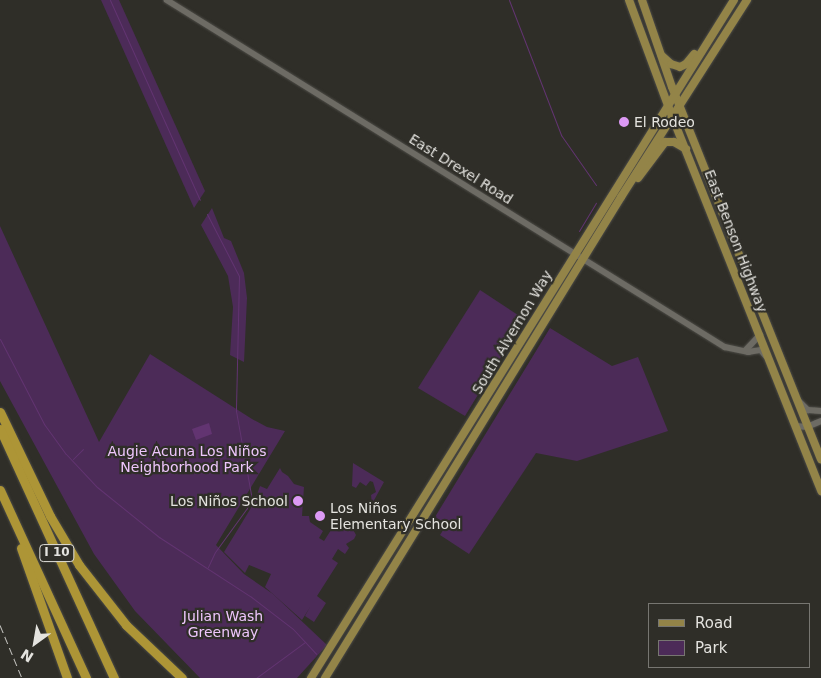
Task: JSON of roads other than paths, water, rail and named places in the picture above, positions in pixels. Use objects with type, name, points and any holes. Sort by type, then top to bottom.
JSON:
[{"type":"highway","points":[[0,412],[61,536],[86,575],[126,625],[182,678]]},
{"type":"highway","name":"I 10","points":[[0,429],[114,678]]},
{"type":"highway","points":[[0,491],[67,678]]},
{"type":"highway","name":"I 10","points":[[0,491],[86,678]]},
{"type":"main road","name":"East Benson Highway","points":[[629,0],[672,116],[821,491]]},
{"type":"main road","name":"East Benson Highway","points":[[642,0],[675,94],[821,459]]},
{"type":"main road","name":"South Alvernon Way","points":[[311,678],[446,465],[574,254],[734,0]]},
{"type":"main road","name":"South Alvernon Way","points":[[325,678],[672,116],[746,0]]},
{"type":"main road","points":[[661,54],[671,64],[680,66],[686,64],[712,26],[727,11]]},
{"type":"main road","points":[[612,214],[663,144],[674,142],[687,150]]},
{"type":"main road","points":[[722,240],[723,233],[728,233],[734,241]]},
{"type":"street","name":"East Drexel Road","points":[[168,0],[725,347],[745,351],[761,350],[769,359]]},
{"type":"street","points":[[745,351],[760,335]]},
{"type":"street","points":[[796,398],[808,410],[821,411]]},
{"type":"street","points":[[796,426],[807,427],[821,421]]},
{"type":"waterway","points":[[110,0],[200,200]]},
{"type":"waterway","points":[[509,0],[561,135],[596,185]]},
{"type":"waterway","points":[[579,231],[596,203]]},
{"type":"waterway","points":[[207,214],[239,276],[236,411],[251,494],[247,508],[215,552],[208,567]]},
{"type":"waterway","points":[[0,339],[44,424],[66,454],[97,487],[159,537],[250,596],[293,629],[316,654]]},
{"type":"waterway","points":[[73,459],[83,449]]},
{"type":"waterway","points":[[256,678],[305,642]]},
{"type":"railway","points":[[0,625],[22,678]]},
{"type":"place","name":"El Rodeo","points":[[624,122]]},
{"type":"place","name":"Los Niños School","points":[[298,501]]},
{"type":"place","name":"Los Niños Elementary School","points":[[320,516]]},
{"type":"park label","name":"Augie Acuna Los Niños Neighborhood Park","points":[[187,460]]},
{"type":"park label","name":"Julian Wash Greenway","points":[[223,624]]}]
